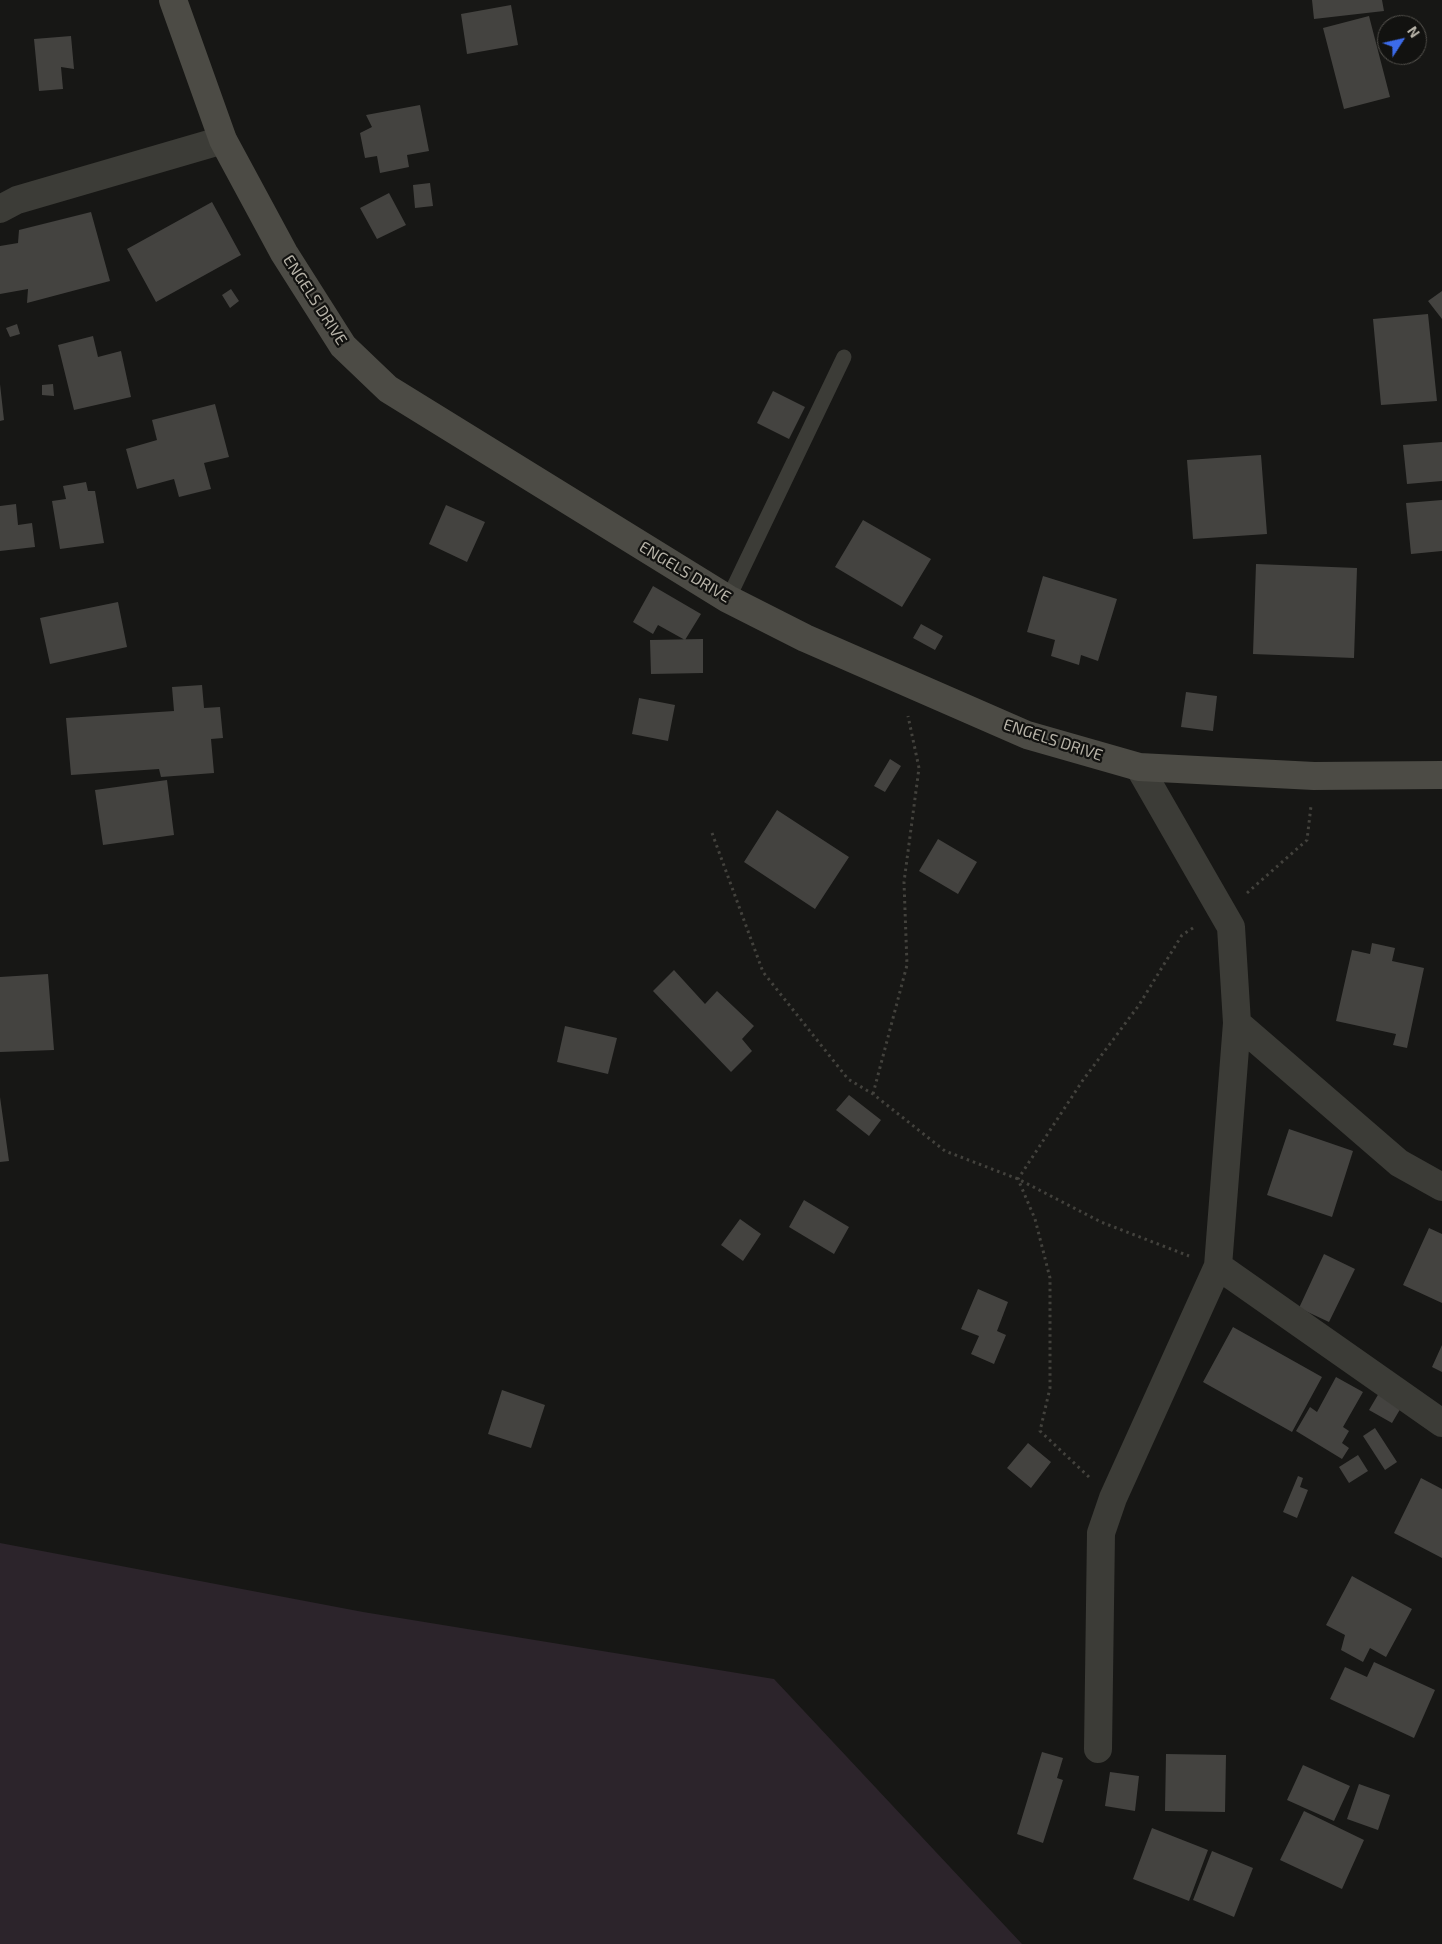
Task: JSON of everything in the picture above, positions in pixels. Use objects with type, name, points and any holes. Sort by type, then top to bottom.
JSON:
[{"type":"street","name":"ENGELS DRIVE","points":[[173,0],[223,140],[284,253],[343,346],[388,389],[728,599],[805,638],[1027,735],[1139,767],[1314,776],[1442,775]]},
{"type":"street","points":[[0,209],[17,200],[223,140]]},
{"type":"street","points":[[1098,1749],[1101,1533],[1113,1498],[1218,1266],[1238,1023],[1231,927],[1139,767]]},
{"type":"street","points":[[1238,1023],[1399,1163],[1442,1187]]},
{"type":"street","points":[[1218,1266],[1442,1422]]},
{"type":"lane","points":[[728,599],[844,357]]},
{"type":"path","points":[[873,1094],[907,965],[904,882],[919,768],[900,679]]},
{"type":"path","points":[[1018,1179],[1083,1080],[1139,1005],[1182,935],[1247,894],[1307,840],[1314,776]]},
{"type":"path","points":[[712,833],[763,972],[848,1079],[873,1094],[945,1151],[1018,1179],[1101,1222],[1218,1266]]},
{"type":"path","points":[[1018,1179],[1035,1219],[1050,1278],[1050,1388],[1040,1431],[1113,1498]]},
{"type":"shaded area","points":[[0,1543],[363,1612],[774,1679],[1022,1944],[0,1944]]},
{"type":"building","points":[[1312,0],[1382,0],[1384,11],[1314,19]]},
{"type":"building","points":[[511,5],[518,45],[467,54],[461,14]]},
{"type":"building","points":[[1369,16],[1377,47],[1377,65],[1382,65],[1390,97],[1344,109],[1323,28]]},
{"type":"building","points":[[71,36],[74,69],[61,67],[63,89],[39,91],[34,39]]},
{"type":"building","points":[[420,105],[429,151],[407,155],[409,167],[380,173],[377,156],[365,158],[360,133],[372,127],[366,115]]},
{"type":"building","points":[[430,183],[433,206],[415,208],[413,185]]},
{"type":"building","points":[[389,193],[406,225],[377,239],[360,208]]},
{"type":"building","points":[[212,202],[241,255],[156,302],[127,249]]},
{"type":"building","points":[[91,212],[110,281],[27,303],[28,289],[0,294],[0,246],[18,243],[19,230]]},
{"type":"building","points":[[231,289],[239,301],[230,308],[222,295]]},
{"type":"building","points":[[1442,291],[1442,319],[1428,301]]},
{"type":"building","points":[[1428,314],[1437,401],[1381,405],[1373,319]]},
{"type":"building","points":[[17,324],[20,334],[10,337],[6,328]]},
{"type":"building","points":[[93,336],[98,357],[121,351],[131,397],[74,410],[58,345]]},
{"type":"building","points":[[0,384],[4,420],[0,421]]},
{"type":"building","points":[[53,384],[54,396],[42,395],[42,385]]},
{"type":"building","points":[[773,391],[805,407],[789,439],[757,423]]},
{"type":"building","points":[[215,404],[229,457],[204,463],[211,489],[179,497],[174,479],[137,489],[126,449],[157,440],[152,420]]},
{"type":"building","points":[[1442,442],[1442,481],[1407,484],[1403,445]]},
{"type":"building","points":[[1261,455],[1267,534],[1193,539],[1187,460]]},
{"type":"building","points":[[86,482],[88,491],[95,491],[104,543],[60,549],[52,501],[66,499],[63,486]]},
{"type":"building","points":[[1442,500],[1442,551],[1411,554],[1406,503]]},
{"type":"building","points":[[16,504],[18,525],[32,523],[35,547],[0,551],[0,506]]},
{"type":"building","points":[[446,505],[485,522],[467,562],[429,544]]},
{"type":"building","points":[[863,520],[931,559],[902,607],[835,567]]},
{"type":"building","points":[[1256,564],[1357,568],[1354,658],[1253,654]]},
{"type":"building","points":[[1043,576],[1117,599],[1098,661],[1081,655],[1079,665],[1051,656],[1055,640],[1027,632]]},
{"type":"building","points":[[653,586],[701,614],[685,640],[658,625],[653,634],[633,622]]},
{"type":"building","points":[[118,602],[127,647],[50,664],[40,618]]},
{"type":"building","points":[[921,624],[943,636],[935,650],[913,638]]},
{"type":"building","points":[[703,639],[703,673],[651,674],[650,640]]},
{"type":"building","points":[[202,685],[204,708],[220,707],[223,738],[211,739],[214,773],[161,777],[159,769],[71,775],[66,718],[174,711],[172,687]]},
{"type":"building","points":[[1186,692],[1217,696],[1213,731],[1181,727]]},
{"type":"building","points":[[639,698],[675,705],[668,741],[632,734]]},
{"type":"building","points":[[890,759],[901,766],[885,792],[874,786]]},
{"type":"building","points":[[167,780],[174,835],[103,845],[95,790]]},
{"type":"building","points":[[777,810],[849,857],[815,909],[744,862]]},
{"type":"building","points":[[938,839],[977,862],[958,894],[919,871]]},
{"type":"building","points":[[1372,943],[1395,948],[1392,961],[1424,968],[1407,1048],[1393,1045],[1396,1034],[1336,1021],[1352,950],[1370,954]]},
{"type":"building","points":[[674,970],[705,1004],[717,991],[754,1026],[742,1039],[752,1051],[731,1072],[653,991]]},
{"type":"building","points":[[48,974],[54,1050],[0,1052],[0,977]]},
{"type":"building","points":[[565,1026],[617,1038],[608,1074],[557,1062]]},
{"type":"building","points":[[849,1095],[881,1120],[869,1136],[836,1110]]},
{"type":"building","points":[[0,1097],[9,1161],[0,1162]]},
{"type":"building","points":[[1289,1129],[1353,1151],[1332,1217],[1267,1195]]},
{"type":"building","points":[[804,1200],[849,1227],[834,1254],[789,1227]]},
{"type":"building","points":[[740,1219],[761,1234],[743,1261],[721,1245]]},
{"type":"building","points":[[1429,1228],[1442,1234],[1442,1303],[1403,1285]]},
{"type":"building","points":[[1324,1254],[1355,1269],[1329,1322],[1299,1308]]},
{"type":"building","points":[[978,1289],[1008,1302],[997,1331],[1006,1335],[994,1364],[971,1354],[979,1336],[961,1329]]},
{"type":"building","points":[[1233,1327],[1322,1377],[1292,1432],[1203,1382]]},
{"type":"building","points":[[1442,1345],[1442,1372],[1432,1367]]},
{"type":"building","points":[[1336,1377],[1363,1392],[1343,1427],[1349,1431],[1342,1443],[1349,1448],[1342,1459],[1296,1431],[1310,1407],[1317,1412]]},
{"type":"building","points":[[502,1390],[545,1405],[531,1448],[488,1434]]},
{"type":"building","points":[[1379,1393],[1402,1406],[1392,1423],[1369,1410]]},
{"type":"building","points":[[1375,1428],[1397,1462],[1385,1470],[1363,1436]]},
{"type":"building","points":[[1028,1443],[1051,1462],[1031,1488],[1007,1468]]},
{"type":"building","points":[[1358,1455],[1368,1471],[1349,1483],[1339,1467]]},
{"type":"building","points":[[1298,1476],[1303,1478],[1300,1487],[1308,1490],[1297,1518],[1283,1512]]},
{"type":"building","points":[[1421,1478],[1442,1489],[1442,1558],[1394,1533]]},
{"type":"building","points":[[1352,1576],[1412,1609],[1386,1657],[1370,1648],[1363,1662],[1341,1650],[1345,1635],[1326,1625]]},
{"type":"building","points":[[1374,1662],[1435,1690],[1414,1738],[1330,1699],[1345,1667],[1367,1677]]},
{"type":"building","points":[[1042,1752],[1063,1758],[1057,1778],[1063,1780],[1043,1843],[1017,1834]]},
{"type":"building","points":[[1166,1754],[1226,1755],[1225,1812],[1165,1811]]},
{"type":"building","points":[[1303,1765],[1350,1786],[1334,1821],[1287,1800]]},
{"type":"building","points":[[1110,1772],[1139,1776],[1135,1811],[1105,1806]]},
{"type":"building","points":[[1359,1784],[1390,1795],[1378,1830],[1347,1819]]},
{"type":"building","points":[[1304,1811],[1364,1840],[1342,1889],[1280,1860]]},
{"type":"building","points":[[1152,1828],[1208,1850],[1189,1901],[1133,1879]]},
{"type":"building","points":[[1212,1851],[1253,1868],[1234,1917],[1193,1900]]}]
